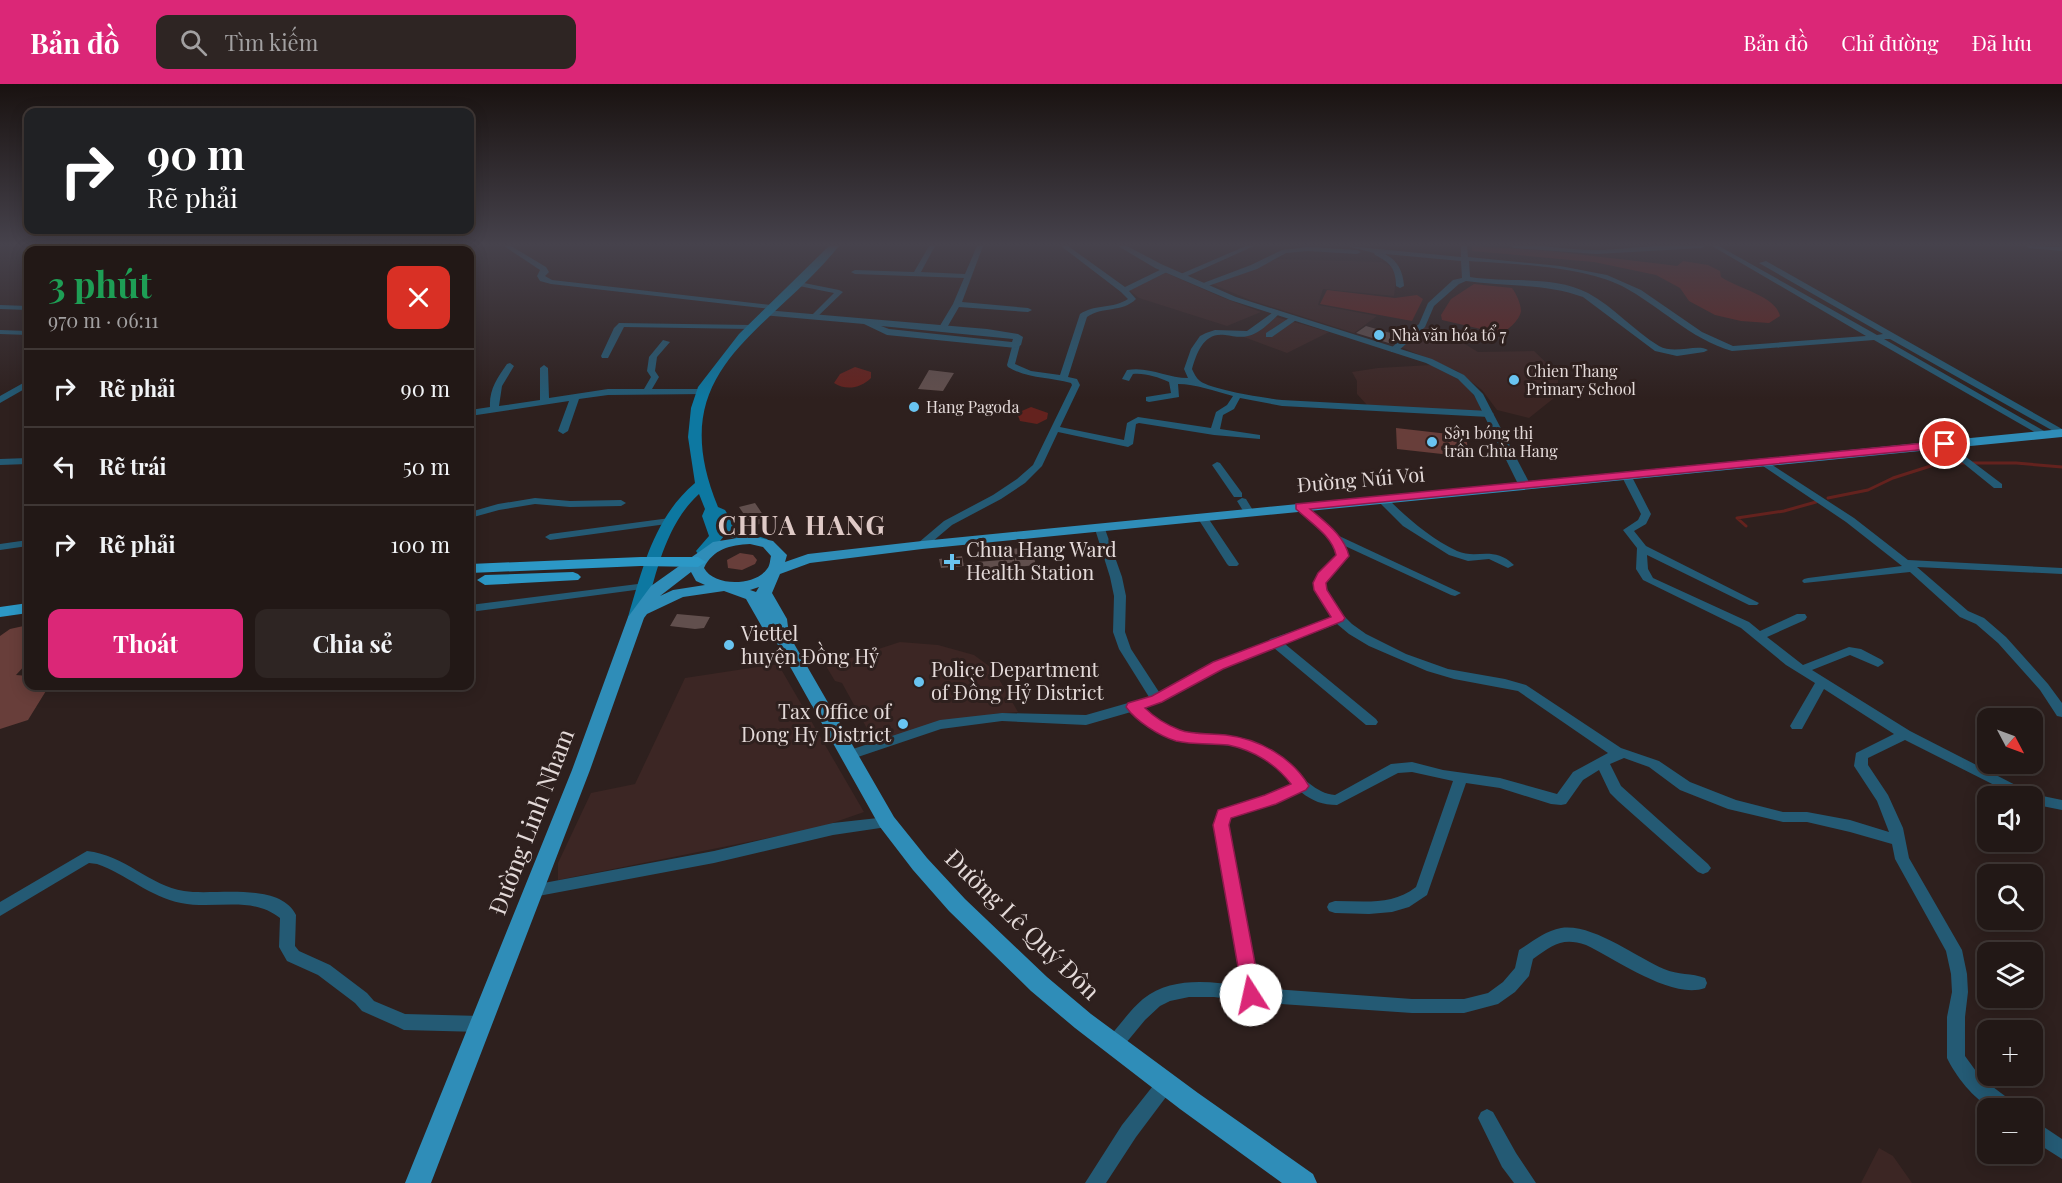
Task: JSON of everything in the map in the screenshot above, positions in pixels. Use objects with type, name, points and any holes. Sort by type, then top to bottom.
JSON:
[{"type":"highway","points":[[474,580],[521,580],[651,572],[696,563]]},
{"type":"highway","points":[[474,569],[580,566],[651,572]]},
{"type":"highway","points":[[0,603],[24,600]]},
{"type":"highway","points":[[0,612],[24,609]]},
{"type":"main road","points":[[767,545],[731,533],[720,513],[712,509],[701,485],[695,459],[694,432],[702,392],[729,353],[751,327],[782,297]]},
{"type":"main road","name":"Đường Núi Voi","points":[[636,617],[653,604],[679,592],[754,584],[774,571],[808,559],[922,545],[1202,517],[1243,503],[1301,507],[2062,433]]},
{"type":"main road","name":"Đường Linh Nham","points":[[417,1183],[533,891],[670,522],[678,508],[701,485]]},
{"type":"main road","points":[[696,563],[717,536],[709,516],[712,509]]},
{"type":"main road","name":"Đường Núi Voi","points":[[636,617],[657,589],[728,542],[743,540],[767,545],[788,555],[808,559]]},
{"type":"main road","name":"Đường Lê Quý Đôn","points":[[767,545],[780,557],[764,593],[779,619],[781,635]]},
{"type":"main road","name":"Đường Lê Quý Đôn","points":[[696,563],[704,581],[752,596],[768,623],[781,635],[887,822],[920,864],[957,905],[1039,984],[1083,1021],[1304,1183]]},
{"type":"street","points":[[669,297],[815,317],[1013,335],[1018,337],[1011,365],[1024,372],[1074,381],[1076,385],[1037,466],[1021,481],[997,497],[948,523],[922,545]]},
{"type":"street","points":[[815,317],[834,297]]},
{"type":"street","points":[[942,329],[960,297]]},
{"type":"street","points":[[1063,378],[1083,316],[1095,310],[1131,302],[1130,297]]},
{"type":"street","points":[[1236,297],[1429,361],[1461,377],[1478,393],[1525,486]]},
{"type":"street","points":[[1394,350],[1422,325],[1431,306],[1440,297]]},
{"type":"street","points":[[1588,297],[1658,349],[1677,353],[1704,350]]},
{"type":"street","points":[[1647,297],[1713,343],[1732,349],[1894,336]]},
{"type":"street","points":[[1806,297],[2046,435]]},
{"type":"street","points":[[1824,297],[2062,433]]},
{"type":"street","points":[[957,304],[1028,310]]},
{"type":"street","points":[[0,307],[24,308]]},
{"type":"street","points":[[1194,381],[1188,369],[1193,350],[1207,335],[1220,332],[1244,335],[1250,333],[1276,312]]},
{"type":"street","points":[[1269,335],[1295,318]]},
{"type":"street","points":[[867,322],[887,332],[1016,345]]},
{"type":"street","points":[[604,356],[618,327],[622,325],[751,327]]},
{"type":"street","points":[[0,332],[24,333]]},
{"type":"street","points":[[647,391],[656,377],[651,371],[653,357],[666,342]]},
{"type":"street","points":[[495,408],[496,390],[510,366]]},
{"type":"street","points":[[544,368],[545,401]]},
{"type":"street","points":[[1126,379],[1130,372],[1134,371],[1156,372],[1173,381],[1194,381],[1212,390],[1282,403],[1489,414]]},
{"type":"street","points":[[1149,399],[1176,395],[1173,381]]},
{"type":"street","points":[[0,400],[24,386]]},
{"type":"street","points":[[474,411],[575,396],[647,391],[702,392]]},
{"type":"street","points":[[563,431],[575,396]]},
{"type":"street","points":[[1214,432],[1219,414],[1231,407],[1237,396]]},
{"type":"street","points":[[1055,429],[1122,444],[1130,441],[1132,423],[1138,420],[1257,437]]},
{"type":"street","points":[[1945,444],[1998,486]]},
{"type":"street","points":[[0,462],[24,461]]},
{"type":"street","points":[[1763,462],[1842,514],[1909,565],[1964,614],[1980,621],[2002,640],[2048,692],[2062,713]]},
{"type":"street","points":[[1217,465],[1243,503]]},
{"type":"street","points":[[1626,475],[1646,514],[1642,522],[1629,530],[1641,548],[1753,603]]},
{"type":"street","points":[[1382,499],[1407,524],[1453,553],[1468,558],[1491,556],[1508,565]]},
{"type":"street","points":[[474,514],[535,501],[570,504],[621,503]]},
{"type":"street","points":[[1301,507],[1334,537],[1455,593]]},
{"type":"street","points":[[1202,517],[1233,564]]},
{"type":"street","points":[[550,537],[670,522]]},
{"type":"street","points":[[1100,529],[1120,596],[1119,632],[1125,649],[1157,699]]},
{"type":"street","points":[[1334,537],[1343,556],[1319,583],[1339,618],[1353,632],[1439,671],[1522,688],[1618,753],[1637,756],[1654,764],[1685,786],[1733,805],[1783,817],[1807,817],[1898,840]]},
{"type":"street","points":[[0,547],[24,544]]},
{"type":"street","points":[[1641,548],[1642,569],[1649,580],[1735,620],[1802,670],[1905,734],[2007,786]]},
{"type":"street","points":[[1808,581],[1909,565],[2062,571]]},
{"type":"street","points":[[474,608],[651,572]]},
{"type":"street","points":[[1758,636],[1801,617]]},
{"type":"street","points":[[849,755],[940,725],[1002,717],[1086,720],[1134,707],[1157,699],[1218,665],[1339,618]]},
{"type":"street","points":[[1274,642],[1302,661],[1341,699],[1371,722]]},
{"type":"street","points":[[1802,670],[1849,651],[1857,652],[1878,663]]},
{"type":"street","points":[[1797,726],[1822,682]]},
{"type":"street","points":[[2048,692],[2062,692]]},
{"type":"street","points":[[1134,707],[1148,719],[1178,736],[1228,740],[1248,745],[1271,756],[1288,770],[1301,786],[1327,801],[1337,800],[1396,768],[1412,767],[1461,778],[1500,783],[1551,800],[1561,800],[1578,776],[1618,753]]},
{"type":"street","points":[[1905,734],[1861,756],[1861,766],[1884,799],[1902,859],[1954,950],[1960,992],[1956,1017],[1956,1058],[1975,1084],[1994,1098]]},
{"type":"street","points":[[1602,761],[1615,789],[1704,868]]},
{"type":"street","points":[[1335,907],[1394,906],[1413,900],[1422,891],[1461,778]]},
{"type":"street","points":[[1251,995],[1221,825],[1224,814],[1270,800],[1301,786]]},
{"type":"street","points":[[2043,801],[2062,805]]},
{"type":"street","points":[[533,891],[714,857],[833,829],[887,822]]},
{"type":"street","points":[[0,910],[87,857],[95,857],[180,897],[212,900],[247,898],[281,908],[288,915],[287,947],[294,956],[324,970],[368,1006],[381,1013],[404,1022],[481,1024]]},
{"type":"street","points":[[1115,1043],[1153,1001],[1178,991],[1207,988],[1251,995],[1401,1005],[1464,1006],[1492,999],[1519,977],[1525,955],[1561,935],[1571,934],[1591,940],[1671,980],[1689,984],[1699,983]]},
{"type":"street","points":[[1095,1183],[1129,1131],[1166,1083]]},
{"type":"street","points":[[1487,1118],[1509,1160],[1526,1183]]},
{"type":"street","points":[[2043,1136],[2062,1150]]},
{"type":"shaded area","points":[[1222,297],[1261,312],[1227,326],[1139,298]]},
{"type":"shaded area","points":[[1244,297],[1320,297],[1318,305],[1377,316],[1354,333]]},
{"type":"shaded area","points":[[1323,297],[1423,299],[1412,321],[1320,304]]},
{"type":"shaded area","points":[[1517,297],[1521,311],[1512,325],[1498,333],[1442,320],[1441,315],[1451,299]]},
{"type":"shaded area","points":[[1686,297],[1763,297],[1777,309],[1780,316],[1769,323],[1741,321],[1715,315],[1689,301]]},
{"type":"shaded area","points":[[1276,317],[1329,332],[1287,353],[1244,337]]},
{"type":"shaded area","name":"Chien Thang Primary School","points":[[1417,325],[1447,333],[1478,352],[1534,351],[1558,374],[1558,387],[1554,398],[1529,418],[1497,410],[1482,390],[1457,371],[1394,344]]},
{"type":"shaded area","points":[[1431,365],[1465,383],[1482,412],[1367,405],[1357,394],[1357,381],[1352,372]]},
{"type":"shaded area","points":[[855,367],[871,372],[871,378],[853,387],[843,387],[834,383],[840,374]]},
{"type":"shaded area","points":[[1031,407],[1048,413],[1047,419],[1037,424],[1020,421],[1017,413]]},
{"type":"shaded area","name":"Sân bóng thị trấn Chùa Hang","points":[[1396,428],[1466,436],[1469,457],[1397,449]]},
{"type":"shaded area","points":[[740,553],[753,555],[757,560],[755,564],[742,570],[728,568],[727,560]]},
{"type":"shaded area","points":[[24,626],[24,666],[16,675],[24,676],[24,690],[47,690],[28,720],[0,729],[0,636],[10,629]]},
{"type":"shaded area","name":"Police Department of Đồng Hỷ District","points":[[900,642],[938,645],[974,655],[993,669],[1018,712],[993,714],[875,743],[842,683],[835,681],[826,666]]},
{"type":"shaded area","points":[[778,664],[864,812],[818,828],[558,880],[558,863],[591,793],[635,784],[685,678]]},
{"type":"shaded area","points":[[1879,1148],[1893,1156],[1912,1183],[1861,1183]]},
{"type":"building","name":"Nhà văn hóa tổ 7","points":[[1366,326],[1401,336],[1392,344],[1356,333]]},
{"type":"building","points":[[929,370],[954,373],[943,391],[918,389]]},
{"type":"building","points":[[755,503],[768,522],[752,526],[739,507]]},
{"type":"building","points":[[1031,547],[1036,565],[1017,567],[1012,549]]},
{"type":"building","name":"Chua Hang Ward Health Station","points":[[962,556],[964,566],[941,568],[939,559]]},
{"type":"building","points":[[1014,559],[1017,571],[967,576],[964,563]]},
{"type":"building","points":[[677,614],[710,617],[704,628],[670,626]]},
{"type":"waterway","points":[[1828,498],[1868,490],[1893,478],[1940,463],[2016,463],[2062,467]]},
{"type":"waterway","points":[[1746,526],[1737,518],[1784,511],[1816,502]]},
{"type":"place","name":"Nhà văn hóa tổ 7","points":[[1379,335]]},
{"type":"place","name":"Chien Thang Primary School","points":[[1514,380]]},
{"type":"place","name":"Hang Pagoda","points":[[914,407]]},
{"type":"place","name":"Sân bóng thị trấn Chùa Hang","points":[[1432,442]]},
{"type":"place","name":"Chua Hang Ward Health Station","points":[[952,562]]},
{"type":"place","name":"Viettel huyện Đồng Hỷ","points":[[729,645]]},
{"type":"place","name":"Police Department of Đồng Hỷ District","points":[[919,682]]},
{"type":"place","name":"Tax Office of Dong Hy District","points":[[903,724]]},
{"type":"district","name":"CHUA HANG","points":[[802,526]]},
{"type":"route","points":[[1251,995],[1221,825],[1224,814],[1259,804],[1301,786],[1288,770],[1271,756],[1248,745],[1228,740],[1178,736],[1148,719],[1134,707],[1157,699],[1218,665],[1339,618],[1319,583],[1343,556],[1341,548],[1334,537],[1301,507],[1945,444]]}]
